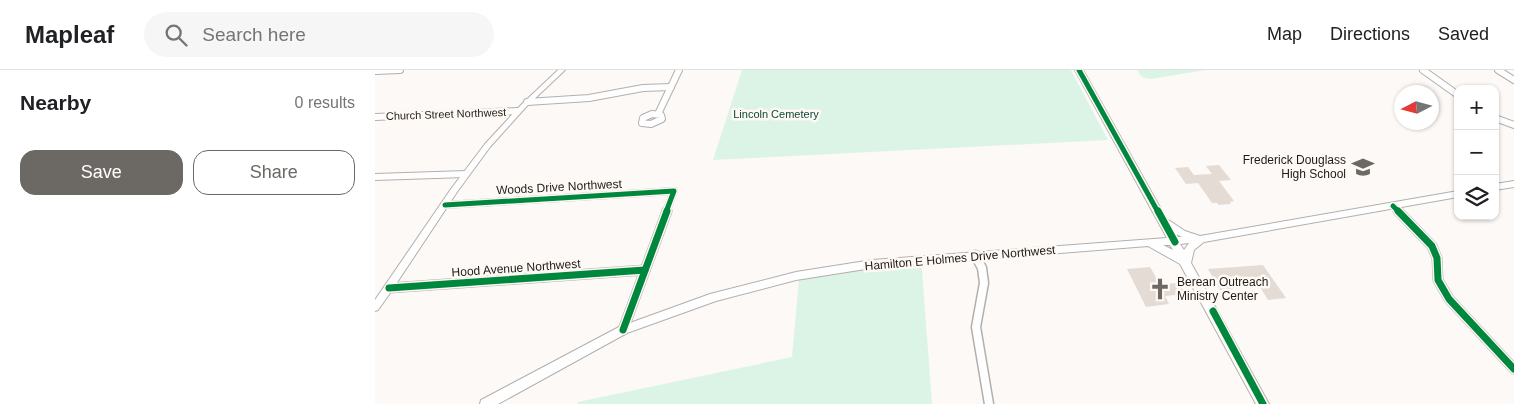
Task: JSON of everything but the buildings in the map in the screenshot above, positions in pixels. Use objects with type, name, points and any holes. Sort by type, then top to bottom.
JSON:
[{"type":"main road","points":[[1079,70],[1263,404]]},
{"type":"main road","points":[[1499,187],[1514,184]]},
{"type":"main road","name":"Hamilton E Holmes Drive Northwest","points":[[487,404],[623,330],[714,297],[796,276],[872,264],[1201,239],[1454,195]]},
{"type":"main road","points":[[1162,220],[1181,233],[1201,239]]},
{"type":"main road","points":[[1146,244],[1159,235],[1162,230],[1162,220]]},
{"type":"main road","points":[[1186,263],[1189,249],[1201,239]]},
{"type":"main road","points":[[1146,244],[1165,250],[1186,263]]},
{"type":"street","points":[[375,71],[400,70]]},
{"type":"street","points":[[375,307],[466,174],[517,111],[562,70]]},
{"type":"street","points":[[658,114],[679,70]]},
{"type":"street","points":[[1423,70],[1454,92]]},
{"type":"street","points":[[1498,70],[1514,80]]},
{"type":"street","points":[[527,102],[589,98],[643,88],[671,88]]},
{"type":"street","name":"Church Street Northwest","points":[[375,117],[517,111]]},
{"type":"street","points":[[1499,119],[1514,125]]},
{"type":"street","points":[[375,178],[466,174]]},
{"type":"street","name":"Woods Drive Northwest","points":[[445,205],[674,191],[645,270]]},
{"type":"street","points":[[1393,206],[1432,246],[1437,258],[1438,280],[1449,299],[1514,369]]},
{"type":"street","points":[[975,255],[982,268],[984,283],[976,327],[989,404]]},
{"type":"street","points":[[623,330],[645,270]]},
{"type":"street","name":"Hood Avenue Northwest","points":[[389,288],[645,270]]},
{"type":"green space","name":"Lincoln Cemetery","points":[[742,70],[1071,70],[1108,140],[713,160]]},
{"type":"green space","points":[[1137,70],[1205,70],[1151,79],[1142,77]]},
{"type":"green space","points":[[921,257],[932,404],[577,404],[578,402],[792,357],[799,279]]},
{"type":"cycle path","points":[[1079,70],[1175,242]]},
{"type":"cycle path","points":[[445,205],[674,191],[623,330]]},
{"type":"cycle path","points":[[1393,206],[1432,246],[1437,258],[1438,280],[1449,299],[1514,369]]},
{"type":"cycle path","points":[[389,288],[645,270]]},
{"type":"cycle path","points":[[1213,311],[1263,404]]},
{"type":"place","name":"Frederick Douglass High School","points":[[1363,167]]},
{"type":"place","name":"Berean Outreach Ministry Center","points":[[1160,289]]}]
